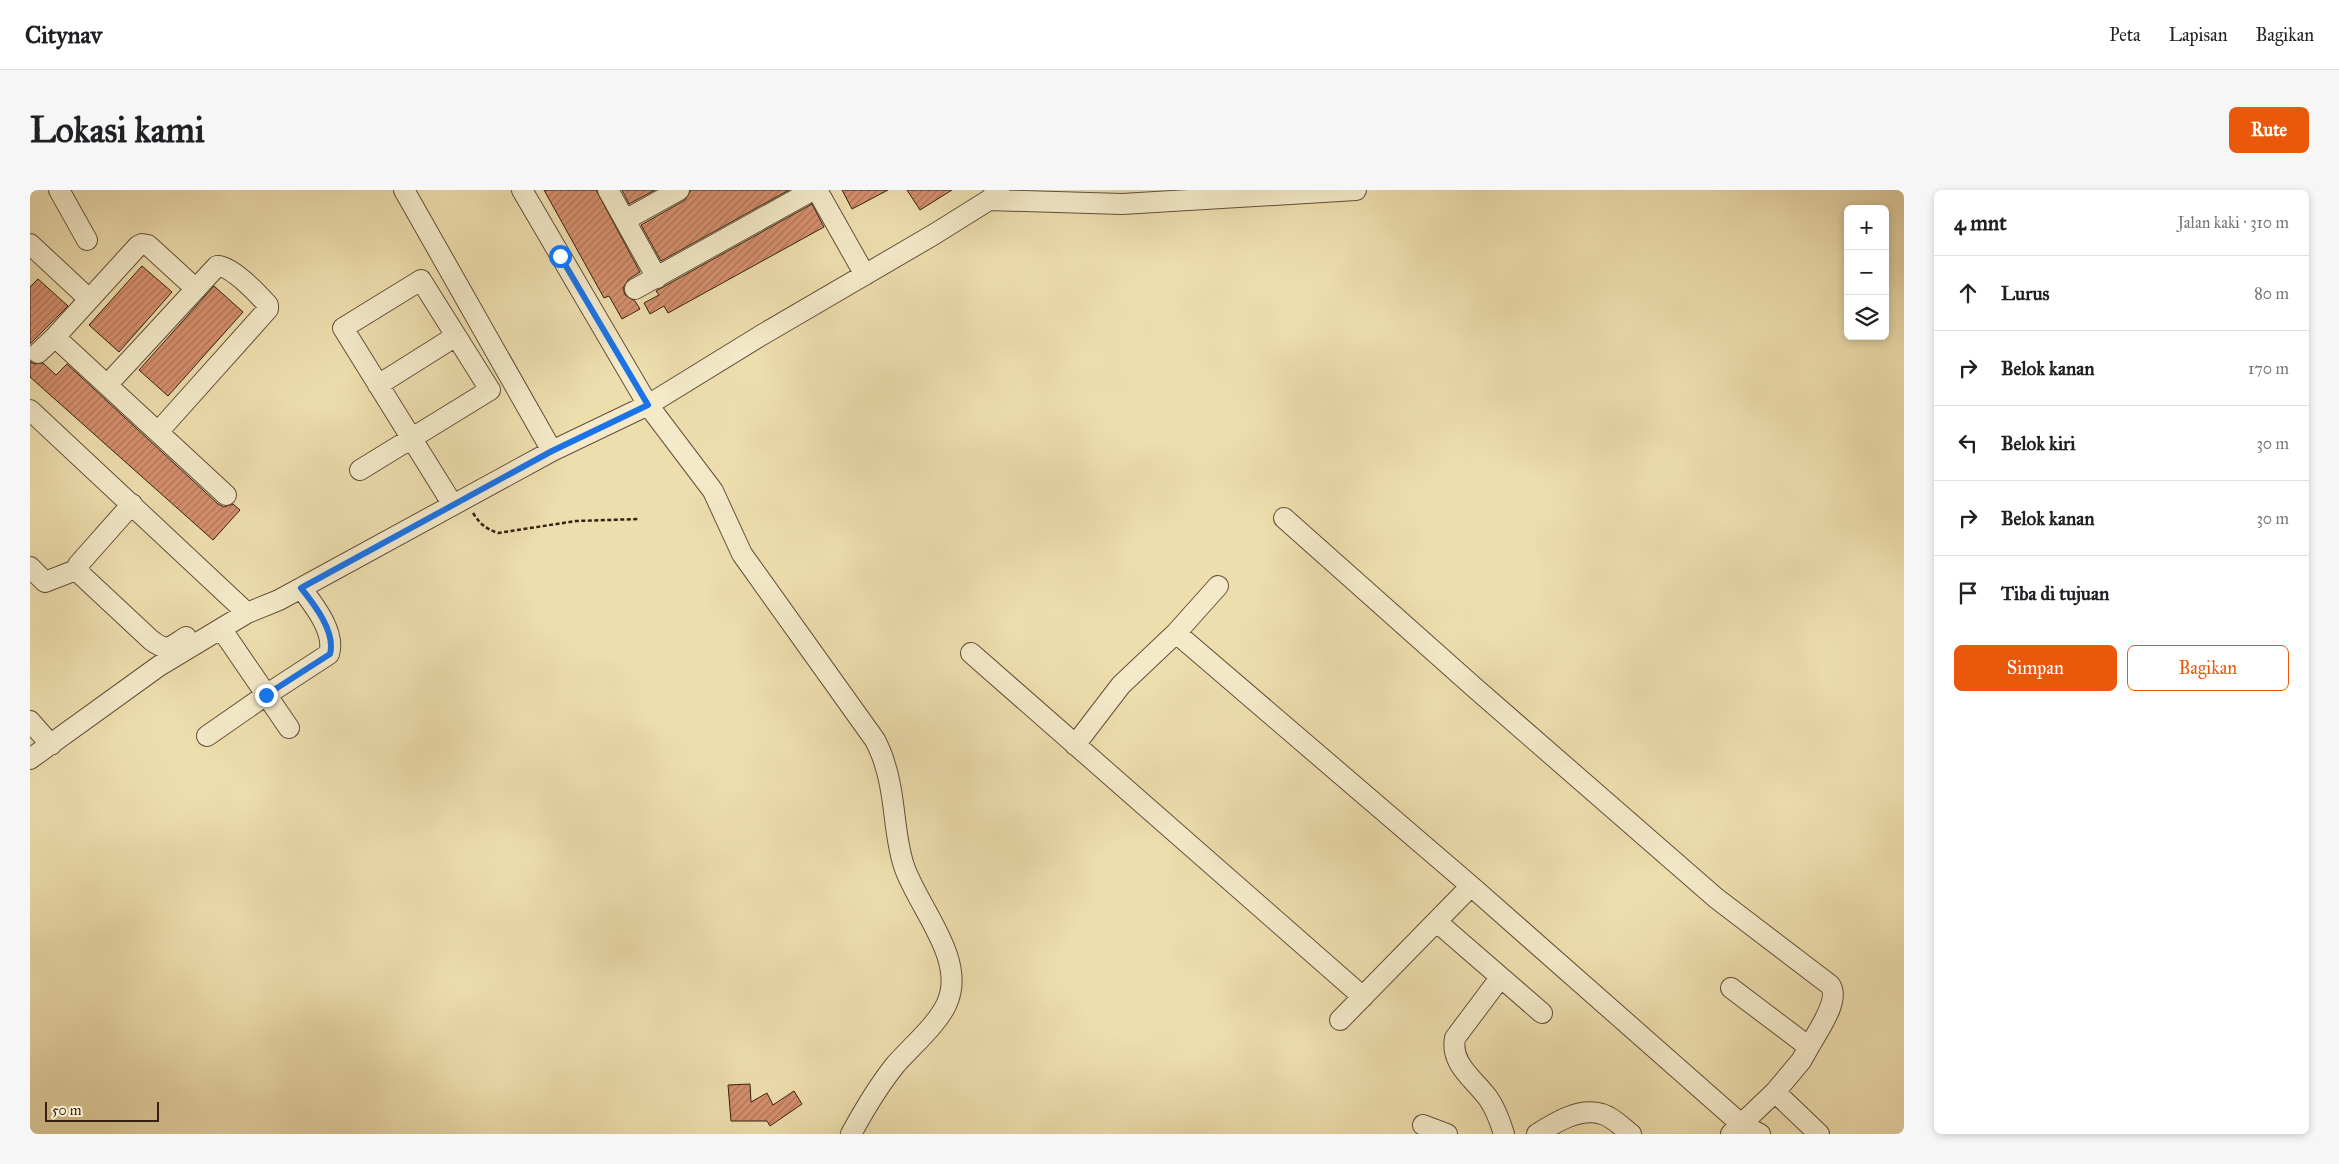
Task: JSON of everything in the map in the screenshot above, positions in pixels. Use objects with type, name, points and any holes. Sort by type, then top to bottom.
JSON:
[{"type":"street","points":[[59,190],[88,240]]},
{"type":"street","points":[[404,190],[552,451]]},
{"type":"street","points":[[522,190],[648,405],[713,491],[742,554],[875,740],[886,765],[903,864],[914,893],[936,928],[946,954],[951,981],[948,1002],[942,1012],[896,1065],[851,1134]]},
{"type":"street","points":[[608,190],[657,278]]},
{"type":"street","points":[[625,220],[680,190]]},
{"type":"street","points":[[635,289],[813,190]]},
{"type":"street","points":[[817,190],[865,275]]},
{"type":"street","points":[[76,570],[151,640],[164,648],[243,609],[301,588],[552,451],[648,405],[994,195],[1118,197],[1356,190]]},
{"type":"street","points":[[38,353],[138,246],[142,244],[148,245],[196,289]]},
{"type":"street","points":[[34,256],[89,299]]},
{"type":"street","points":[[107,385],[214,268],[222,266],[228,268],[254,290],[269,308],[158,432]]},
{"type":"street","points":[[360,470],[411,438],[490,390],[421,280],[343,328],[411,438],[458,502]]},
{"type":"street","points":[[378,385],[456,336]]},
{"type":"street","points":[[55,337],[226,495]]},
{"type":"street","points":[[30,410],[132,504],[219,589],[243,609]]},
{"type":"street","points":[[30,567],[45,582],[76,570],[78,565],[132,504]]},
{"type":"street","points":[[1284,518],[1482,695],[1709,891],[1830,985],[1834,994],[1832,1003],[1801,1061],[1775,1092],[1736,1129]]},
{"type":"street","points":[[1075,745],[1121,685],[1176,633],[1218,586]]},
{"type":"street","points":[[207,736],[330,654],[330,641],[322,616],[301,588]]},
{"type":"street","points":[[30,759],[52,745],[159,666],[222,630],[243,609]]},
{"type":"street","points":[[222,630],[289,728]]},
{"type":"street","points":[[1176,633],[1471,886],[1736,1129],[1760,1134]]},
{"type":"street","points":[[971,653],[1363,997]]},
{"type":"street","points":[[30,721],[52,745]]},
{"type":"street","points":[[1340,1020],[1471,886]]},
{"type":"street","points":[[1436,922],[1542,1013]]},
{"type":"street","points":[[1500,978],[1459,1033],[1454,1048],[1456,1058],[1496,1110],[1504,1134]]},
{"type":"street","points":[[1730,988],[1809,1047]]},
{"type":"street","points":[[1775,1092],[1820,1134]]},
{"type":"street","points":[[1538,1134],[1573,1115],[1588,1112],[1609,1117],[1631,1134]]},
{"type":"street","points":[[1422,1125],[1447,1134]]},
{"type":"path","points":[[458,502],[488,530],[498,533],[576,521],[639,519]]},
{"type":"building","points":[[544,190],[596,190],[640,272],[629,279],[623,288],[625,295],[635,301],[640,309],[622,319],[609,296],[604,298]]},
{"type":"building","points":[[622,190],[655,190],[629,204]]},
{"type":"building","points":[[691,190],[789,190],[661,261],[641,225],[685,200]]},
{"type":"building","points":[[842,190],[888,190],[852,209]]},
{"type":"building","points":[[907,190],[952,190],[920,210]]},
{"type":"building","points":[[812,204],[824,227],[668,313],[664,306],[650,314],[644,303],[659,295],[656,291]]},
{"type":"building","points":[[142,266],[172,292],[119,352],[89,325]]},
{"type":"building","points":[[38,279],[68,306],[30,344],[30,287]]},
{"type":"building","points":[[214,286],[243,312],[168,396],[139,370]]},
{"type":"building","points":[[30,362],[35,364],[43,363],[56,375],[67,364],[218,504],[224,507],[233,504],[240,510],[213,540],[30,377]]},
{"type":"building","points":[[750,1084],[751,1102],[767,1093],[773,1105],[794,1091],[802,1104],[770,1126],[767,1121],[731,1121],[728,1085]]},
{"type":"route","points":[[266,695],[330,654],[330,641],[322,616],[301,588],[552,451],[648,405],[560,256]]}]
